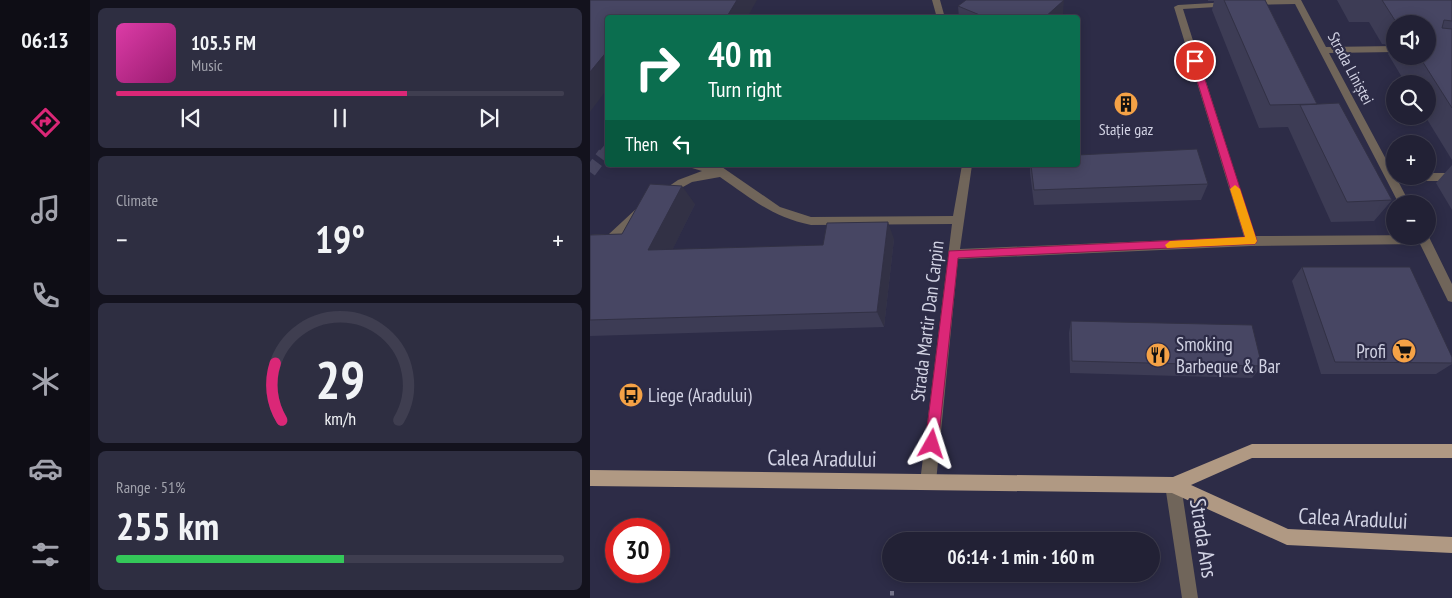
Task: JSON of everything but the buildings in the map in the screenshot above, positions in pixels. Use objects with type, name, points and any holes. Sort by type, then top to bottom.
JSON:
[{"type":"main road","name":"Calea Aradului","points":[[1173,485],[1252,451],[1452,451]]},
{"type":"main road","name":"Calea Aradului","points":[[590,478],[1173,485],[1287,537],[1452,545]]},
{"type":"street","points":[[936,0],[940,15]]},
{"type":"street","points":[[1251,241],[1178,7],[1297,0]]},
{"type":"street","name":"Strada Liniștei","points":[[1297,0],[1386,167]]},
{"type":"street","points":[[1323,50],[1386,49]]},
{"type":"street","points":[[702,167],[720,173]]},
{"type":"street","points":[[713,167],[776,210],[811,221],[958,220]]},
{"type":"street","name":"Strada Martir Dan Carpin","points":[[928,482],[953,254],[967,167]]},
{"type":"street","points":[[590,240],[612,238],[650,203],[684,180],[706,173],[720,173]]},
{"type":"street","points":[[1436,177],[1452,177]]},
{"type":"street","points":[[953,254],[1251,241],[1386,239]]},
{"type":"street","points":[[1426,245],[1452,297]]},
{"type":"street","name":"Strada Ans","points":[[1173,485],[1190,598]]},
{"type":"path","points":[[892,591],[892,598]]},
{"type":"tunnel","points":[[590,172],[604,153]]},
{"type":"slow traffic","points":[[1170,245],[1251,241],[1235,189]]},
{"type":"place","name":"Stație gaz","points":[[1126,104]]},
{"type":"place","name":"Profi","points":[[1404,351]]},
{"type":"place","name":"Smoking Barbeque & Bar","points":[[1158,355]]},
{"type":"place","name":"Liege (Aradului)","points":[[631,395]]},
{"type":"route","points":[[932,444],[953,254],[1251,241],[1195,61]]}]
